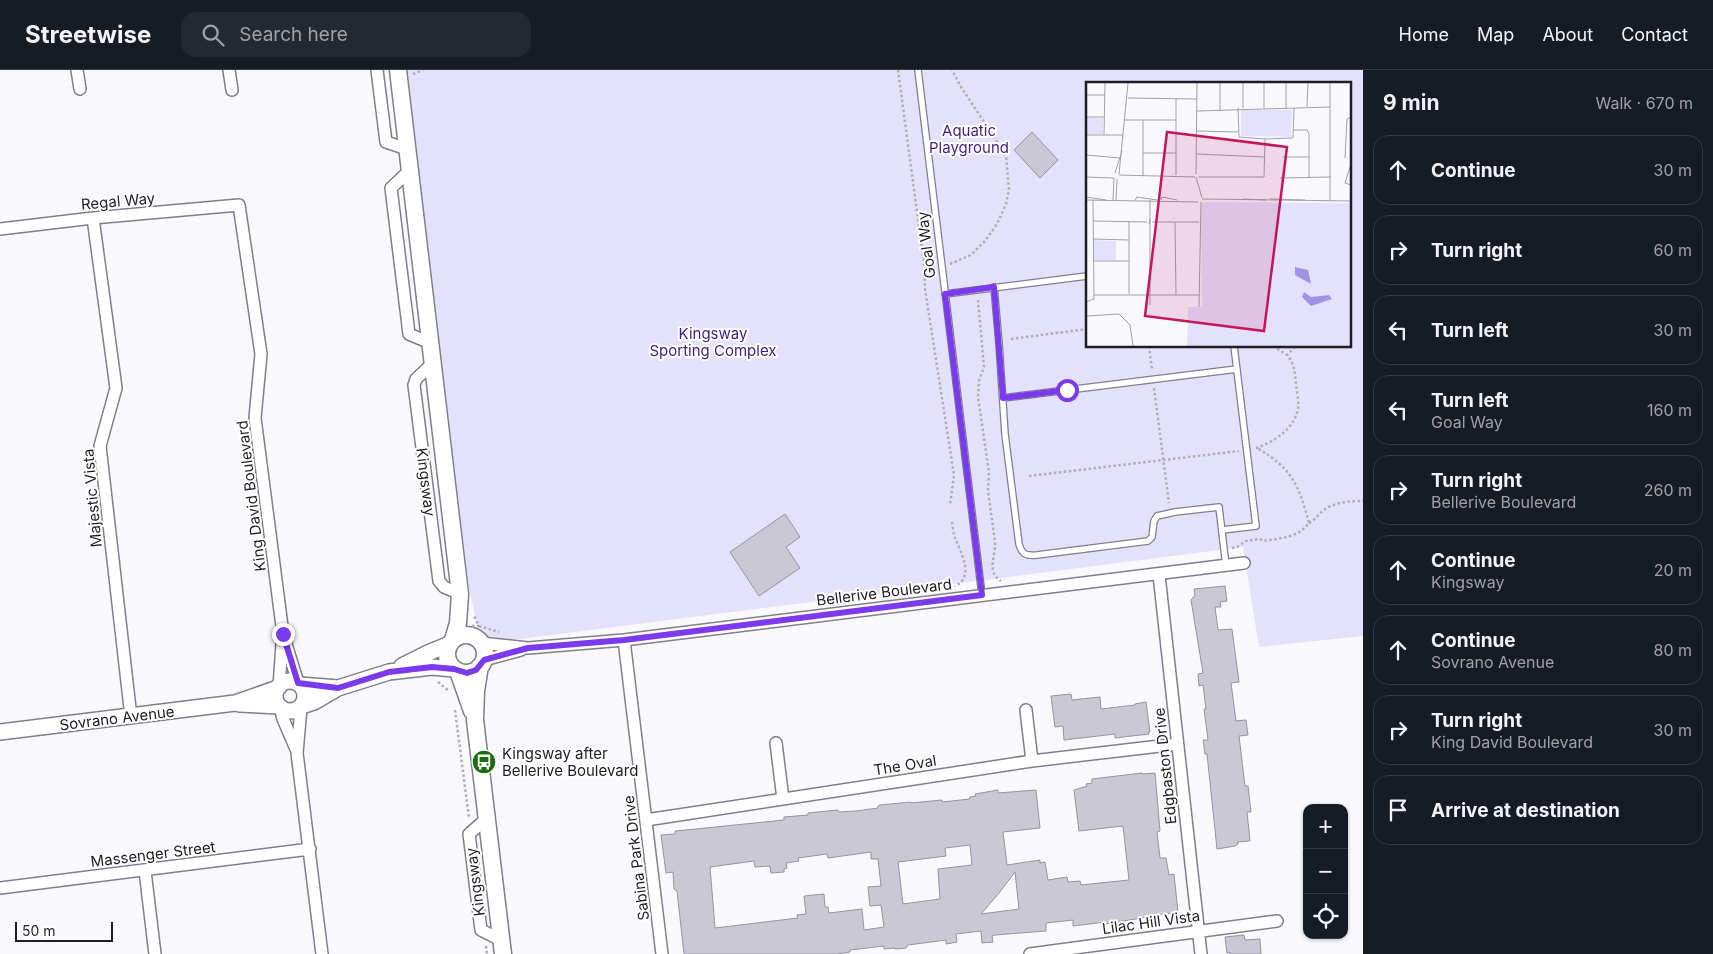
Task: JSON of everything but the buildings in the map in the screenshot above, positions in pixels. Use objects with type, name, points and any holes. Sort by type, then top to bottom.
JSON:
[{"type":"main road","name":"Kingsway","points":[[398,70],[460,597],[458,623],[447,655],[451,665],[456,670],[475,720]]},
{"type":"main road","name":"Kingsway","points":[[460,597],[485,651],[476,691],[475,720],[502,947]]},
{"type":"main road","points":[[451,642],[466,635],[479,636]]},
{"type":"main road","points":[[456,670],[467,673],[472,672],[482,663]]},
{"type":"street","points":[[78,70],[80,89]]},
{"type":"street","points":[[228,70],[232,90]]},
{"type":"street","points":[[377,70],[386,142],[407,149]]},
{"type":"street","name":"Regal Way","points":[[0,229],[93,218],[240,205]]},
{"type":"street","name":"King David Boulevard","points":[[240,205],[261,354],[255,418],[283,634],[299,684]]},
{"type":"street","name":"Majestic Vista","points":[[93,218],[116,388],[100,446],[130,717]]},
{"type":"street","name":"Bellerive Boulevard","points":[[482,663],[528,648],[624,640],[1244,563]]},
{"type":"street","name":"Edgbaston Drive","points":[[1159,574],[1201,954]]},
{"type":"street","name":"King David Boulevard","points":[[278,687],[283,634]]},
{"type":"street","name":"Bellerive Boulevard","points":[[479,636],[528,648]]},
{"type":"street","name":"Sabina Park Drive","points":[[624,640],[662,954]]},
{"type":"street","points":[[279,707],[290,712],[314,702],[338,688],[389,672],[451,642]]},
{"type":"street","points":[[389,672],[432,667],[456,670]]},
{"type":"street","points":[[298,753],[275,696],[278,687],[288,681],[338,688]]},
{"type":"street","points":[[299,684],[306,695],[301,707],[298,753],[322,954]]},
{"type":"street","name":"Sovrano Avenue","points":[[235,703],[278,687]]},
{"type":"street","name":"Sovrano Avenue","points":[[0,732],[235,703],[279,707]]},
{"type":"street","points":[[1026,710],[1032,761]]},
{"type":"street","points":[[776,743],[783,799]]},
{"type":"street","name":"The Oval","points":[[646,820],[1032,761],[1177,744]]},
{"type":"street","name":"Massenger Street","points":[[0,888],[310,849]]},
{"type":"street","points":[[145,870],[155,954]]},
{"type":"street","name":"Lilac Hill Vista","points":[[1030,954],[1276,921]]},
{"type":"lane","name":"Goal Way","points":[[918,70],[982,595]]},
{"type":"lane","points":[[945,294],[1086,276]]},
{"type":"lane","points":[[994,287],[1005,434],[1020,550],[1029,556],[1148,541],[1152,537],[1154,521],[1157,516],[1219,507],[1226,566]]},
{"type":"lane","points":[[1222,530],[1256,526],[1234,348]]},
{"type":"lane","points":[[1003,398],[1237,369]]},
{"type":"path","points":[[898,70],[924,264],[925,289],[954,476],[950,505]]},
{"type":"path","points":[[949,264],[971,255],[985,241],[997,224],[1006,204],[1009,190],[1006,155],[965,94],[952,70]]},
{"type":"path","points":[[978,300],[984,367],[979,381],[978,398],[987,452],[988,490],[995,542],[992,567],[995,576],[1002,581]]},
{"type":"path","points":[[1012,339],[1086,329]]},
{"type":"path","points":[[1149,348],[1169,503]]},
{"type":"path","points":[[1029,476],[1247,450],[1257,448],[1277,438],[1296,415],[1298,400],[1293,363],[1287,355],[1277,348]]},
{"type":"path","points":[[1287,355],[1294,348]]},
{"type":"path","points":[[1257,448],[1286,469],[1291,476],[1299,490],[1309,523]]},
{"type":"path","points":[[1224,549],[1237,547],[1246,541],[1260,539],[1263,541],[1297,534],[1315,520],[1325,508],[1333,505],[1363,501]]},
{"type":"path","points":[[952,522],[955,537],[962,551],[965,564],[963,579],[952,588]]},
{"type":"path","points":[[479,636],[504,634]]},
{"type":"green space","name":"Kingsway Sporting Complex","points":[[407,70],[1363,70],[1363,636],[1259,647],[1243,547],[489,643],[476,621],[469,587]]},
{"type":"place","name":"Kingsway after Bellerive Boulevard","points":[[484,762]]},
{"type":"route","points":[[283,634],[298,683],[338,688],[389,672],[417,668],[432,667],[454,669],[467,673],[472,672],[484,660],[528,648],[624,640],[982,595],[945,294],[994,287],[1003,398],[1067,390]]},
{"type":"park label","name":"Aquatic Playground","points":[[969,138]]}]
